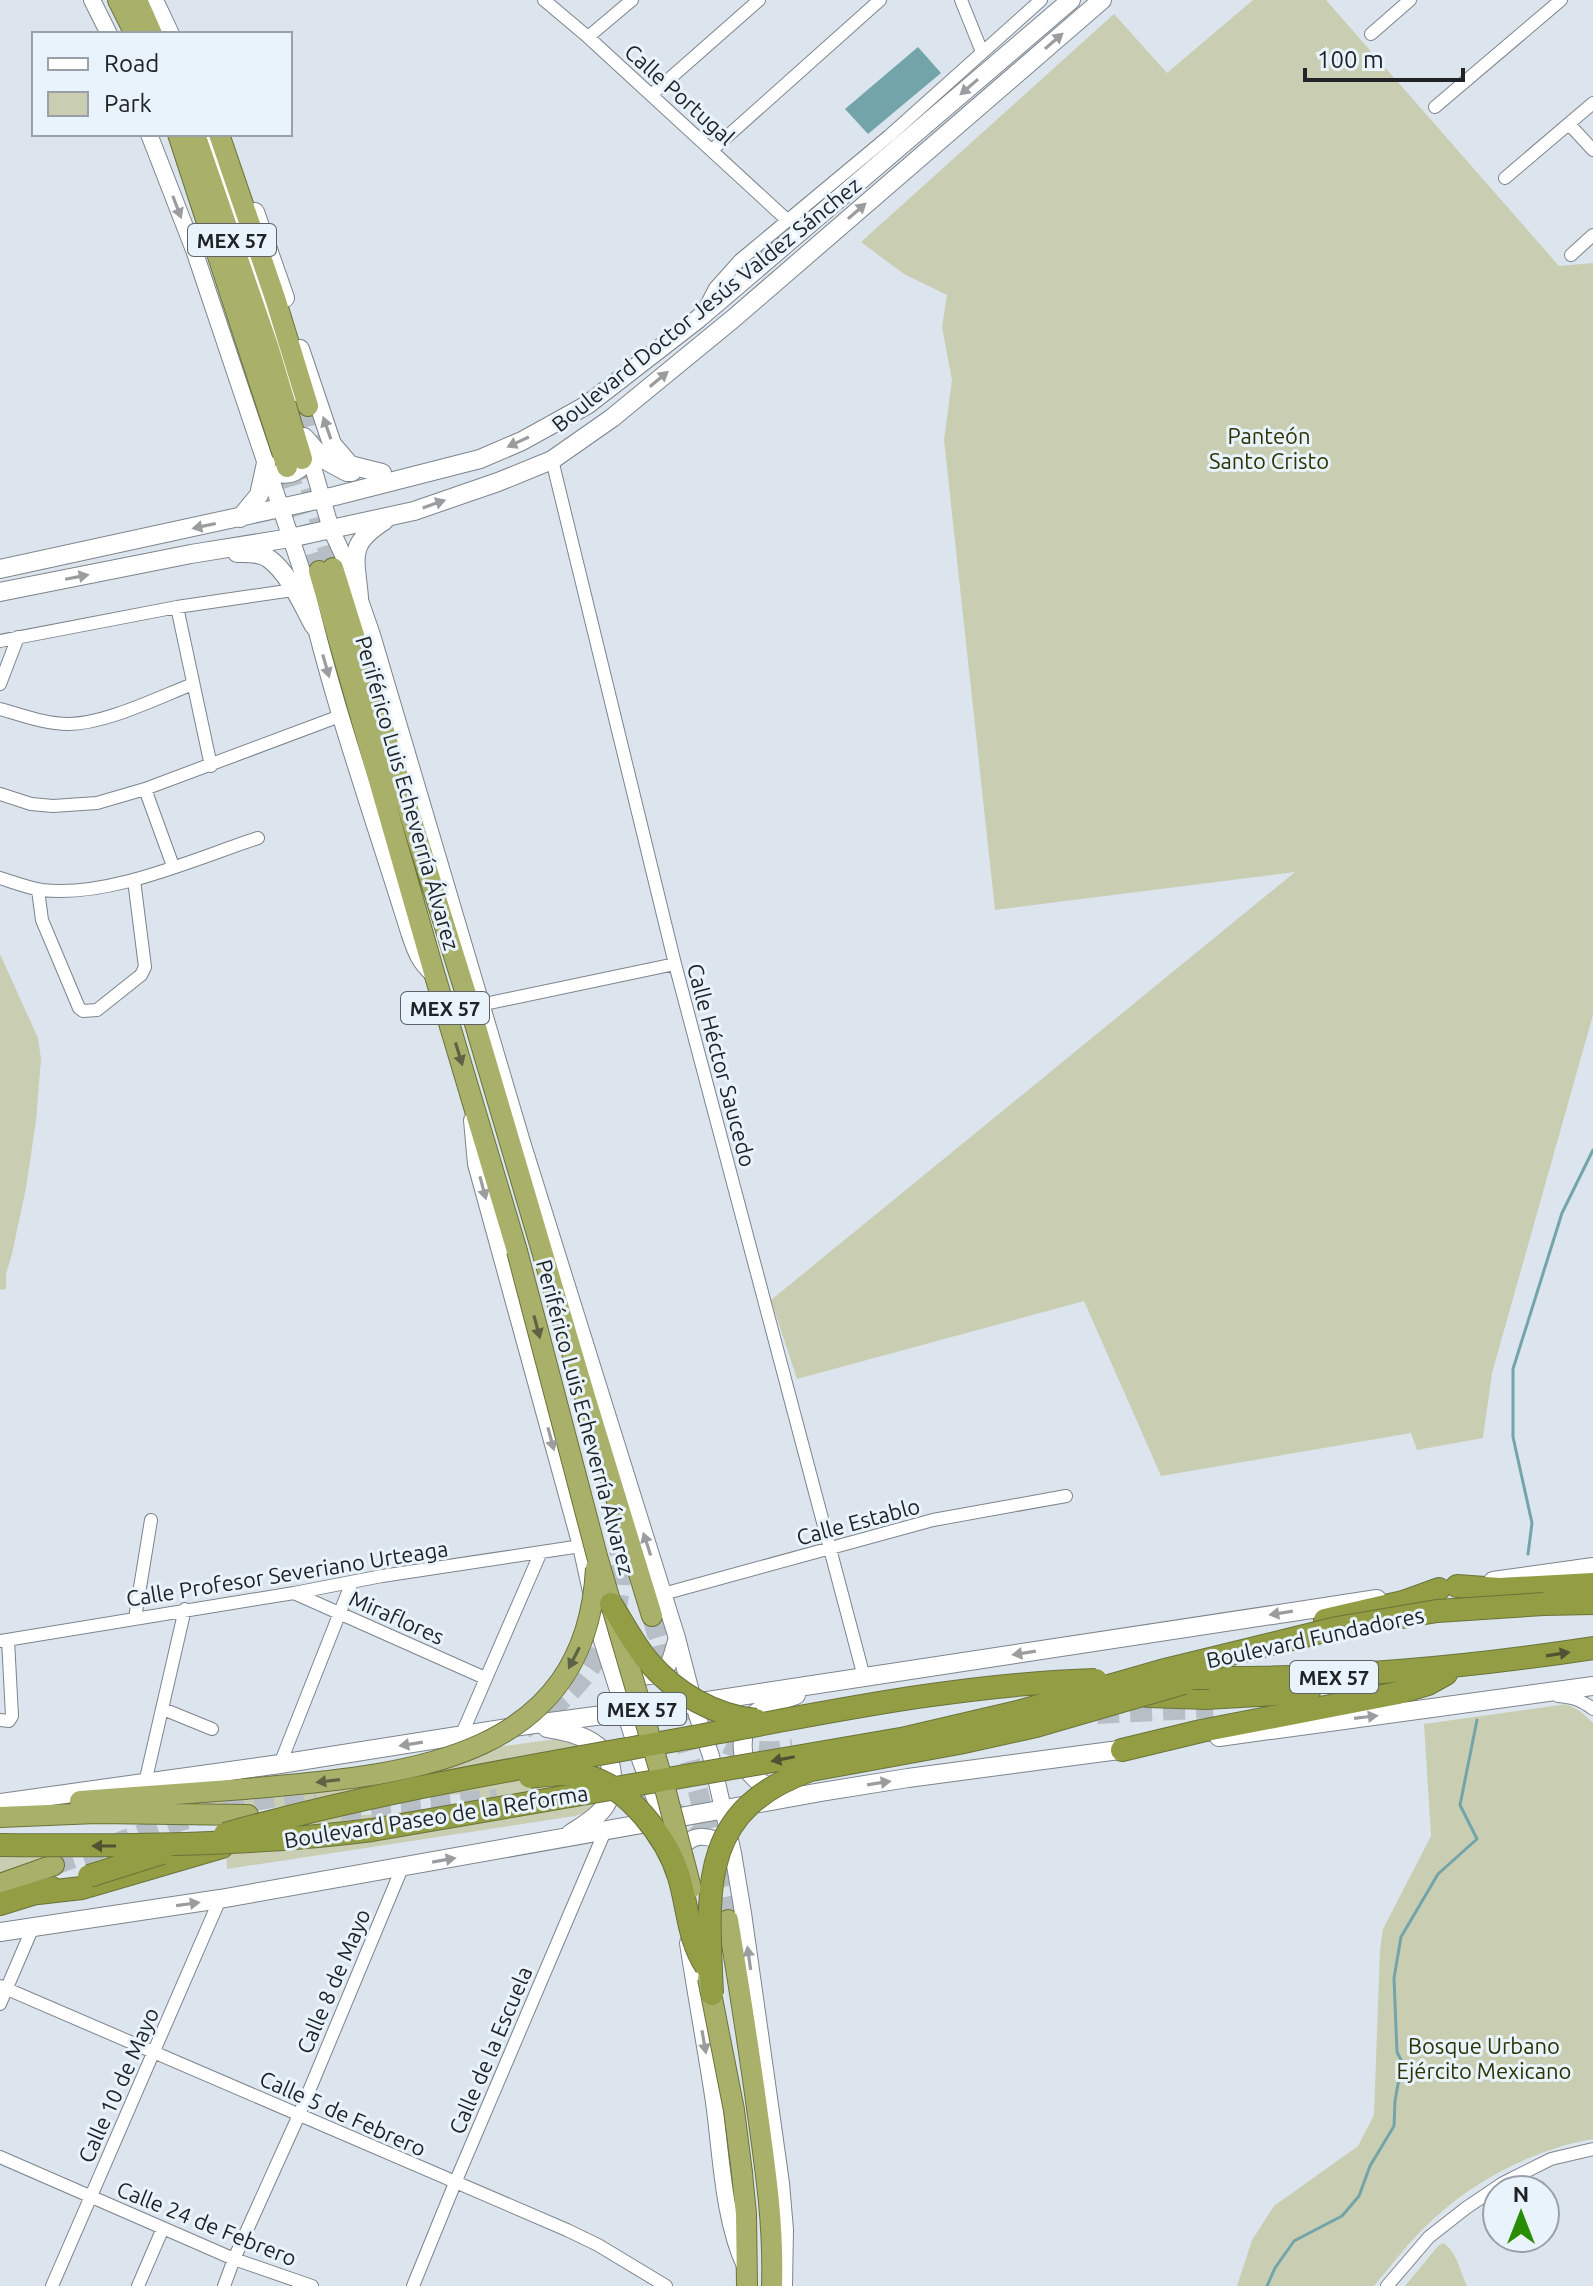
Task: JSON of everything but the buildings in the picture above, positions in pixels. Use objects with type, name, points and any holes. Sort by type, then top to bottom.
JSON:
[{"type":"highway","points":[[110,0],[124,32]]},
{"type":"highway","points":[[118,0],[134,32]]},
{"type":"highway","points":[[137,0],[151,32]]},
{"type":"highway","points":[[166,136],[218,281],[237,311]]},
{"type":"highway","name":"MEX 57","points":[[179,136],[287,463]]},
{"type":"highway","points":[[199,136],[235,217]]},
{"type":"highway","name":"MEX 57","points":[[199,136],[264,334],[287,463]]},
{"type":"highway","points":[[220,136],[308,406]]},
{"type":"highway","name":"Periférico Luis Echeverría Álvarez","points":[[323,573],[352,600],[476,1006],[586,1400],[653,1616]]},
{"type":"highway","name":"Periférico Luis Echeverría Álvarez","points":[[323,573],[435,976],[517,1251],[589,1551],[611,1604],[686,1865],[734,2110],[746,2214],[747,2279]]},
{"type":"highway","points":[[586,1400],[590,1452],[619,1551]]},
{"type":"highway","points":[[0,1805],[244,1789],[348,1778],[404,1770],[491,1741],[547,1700],[578,1654],[588,1626],[594,1592],[589,1551]]},
{"type":"highway","points":[[1179,1656],[1383,1608],[1448,1588],[1498,1585],[1543,1588],[1593,1584]]},
{"type":"highway","points":[[712,1994],[709,1895],[717,1856],[722,1842],[739,1817],[754,1801],[789,1778],[811,1770],[1036,1726],[1227,1670],[1543,1588]]},
{"type":"highway","name":"Boulevard Fundadores","points":[[681,1778],[962,1726],[1161,1671],[1337,1628],[1543,1588],[1593,1603]]},
{"type":"highway","points":[[611,1604],[650,1664],[685,1695],[728,1714],[750,1719],[810,1718],[957,1700],[1103,1694],[1206,1698],[1313,1692],[1421,1679]]},
{"type":"highway","name":"Boulevard Fundadores","points":[[675,1740],[906,1698],[968,1691],[1090,1680],[1340,1677],[1457,1668],[1593,1648]]},
{"type":"highway","points":[[1213,1707],[1318,1700],[1402,1687],[1457,1668]]},
{"type":"highway","points":[[1122,1750],[1201,1731],[1398,1693],[1428,1684],[1457,1668]]},
{"type":"highway","name":"Boulevard Paseo de la Reforma","points":[[0,1904],[98,1878],[140,1859],[329,1806],[507,1769],[675,1740]]},
{"type":"highway","points":[[98,1878],[357,1807],[519,1778],[587,1776],[630,1802],[661,1837],[674,1864],[694,1944],[706,1966]]},
{"type":"highway","name":"Boulevard Paseo de la Reforma","points":[[0,1845],[199,1845],[326,1836],[681,1778]]},
{"type":"highway","points":[[0,1817],[97,1813],[248,1815]]},
{"type":"highway","points":[[0,1884],[54,1865]]},
{"type":"highway","points":[[728,1920],[768,2184],[772,2286]]},
{"type":"main road","name":"Boulevard Doctor Jesús Valdez Sánchez","points":[[0,569],[323,499],[480,459],[522,441],[587,405],[698,319],[1071,0]]},
{"type":"main road","name":"Boulevard Doctor Jesús Valdez Sánchez","points":[[0,592],[290,538],[414,511],[552,460],[612,418],[734,318],[1100,1]]},
{"type":"main road","points":[[227,136],[271,254],[332,444],[350,465],[382,473]]},
{"type":"main road","points":[[304,437],[323,459],[347,472],[436,471]]},
{"type":"main road","points":[[240,518],[287,463]]},
{"type":"main road","points":[[352,600],[357,543],[368,531],[392,516]]},
{"type":"main road","points":[[191,554],[248,553],[267,557],[281,571],[323,573],[314,626]]},
{"type":"main road","points":[[1543,1588],[1593,1567]]},
{"type":"main road","points":[[0,1805],[1448,1588]]},
{"type":"main road","points":[[820,1684],[755,1714],[745,1729],[742,1744],[751,1775],[761,1783],[781,1790],[821,1792]]},
{"type":"main road","points":[[0,1932],[402,1868],[821,1792],[1593,1686]]},
{"type":"main road","points":[[527,1725],[581,1737],[605,1752],[612,1769],[613,1785],[603,1809],[565,1838]]},
{"type":"street","points":[[92,0],[108,32]]},
{"type":"street","points":[[155,0],[170,32]]},
{"type":"street","name":"Calle Portugal","points":[[544,0],[787,220]]},
{"type":"street","points":[[588,37],[632,0]]},
{"type":"street","points":[[651,95],[759,0]]},
{"type":"street","points":[[712,150],[880,0]]},
{"type":"street","points":[[961,0],[982,52]]},
{"type":"street","name":"Boulevard Doctor Jesús Valdez Sánchez","points":[[698,319],[715,288],[730,270],[889,136],[982,52],[1027,5],[1041,0]]},
{"type":"street","points":[[1371,34],[1410,0]]},
{"type":"street","points":[[1435,107],[1561,0]]},
{"type":"street","points":[[1505,178],[1593,103]]},
{"type":"street","points":[[1569,124],[1593,150]]},
{"type":"street","points":[[150,136],[194,250],[287,463],[323,499],[331,529],[323,573]]},
{"type":"street","points":[[209,136],[274,331],[304,437],[287,463],[280,509],[290,538],[323,573]]},
{"type":"street","points":[[1571,255],[1593,235]]},
{"type":"street","name":"Calle Héctor Saucedo","points":[[552,460],[675,964],[864,1677]]},
{"type":"street","points":[[0,641],[177,607],[323,573]]},
{"type":"street","points":[[177,607],[211,766]]},
{"type":"street","points":[[314,626],[418,957],[435,976]]},
{"type":"street","points":[[0,684],[18,637]]},
{"type":"street","points":[[0,709],[51,722],[84,723],[193,684]]},
{"type":"street","points":[[0,794],[31,804],[75,806],[97,803],[211,766],[340,716]]},
{"type":"street","points":[[145,789],[173,866]]},
{"type":"street","points":[[0,878],[38,890],[78,891],[134,880],[258,838]]},
{"type":"street","points":[[38,890],[42,920],[79,1008],[90,1012],[97,1010],[141,975],[145,967],[134,880]]},
{"type":"street","points":[[675,964],[476,1006],[522,1142],[711,1756],[733,1853],[781,2183],[785,2230],[784,2286]]},
{"type":"street","points":[[468,1083],[476,1164],[589,1551],[595,1612],[676,1864],[730,2223],[747,2279]]},
{"type":"street","name":"Calle Establo","points":[[663,1594],[933,1520],[1066,1496]]},
{"type":"street","points":[[135,1618],[151,1520]]},
{"type":"street","name":"Calle Profesor Severiano Urteaga","points":[[4,1640],[352,1582],[540,1554],[589,1551]]},
{"type":"street","points":[[461,1736],[540,1554]]},
{"type":"street","points":[[280,1764],[352,1582]]},
{"type":"street","name":"Miraflores","points":[[294,1593],[485,1678]]},
{"type":"street","points":[[145,1783],[185,1609]]},
{"type":"street","points":[[608,1658],[635,1677],[648,1677],[668,1665],[677,1638]]},
{"type":"street","points":[[4,1640],[12,1716],[5,1720]]},
{"type":"street","points":[[1539,1695],[1571,1697],[1593,1709]]},
{"type":"street","points":[[163,1709],[212,1729]]},
{"type":"street","name":"Calle de la Escuela","points":[[413,2286],[605,1831]]},
{"type":"street","points":[[676,1864],[682,1846],[698,1837],[711,1837],[733,1853]]},
{"type":"street","name":"Calle 8 de Mayo","points":[[224,2286],[402,1868]]},
{"type":"street","name":"Calle 10 de Mayo","points":[[52,2286],[220,1899]]},
{"type":"street","points":[[0,2004],[3,1988],[33,1927]]},
{"type":"street","name":"Calle 5 de Febrero","points":[[3,1988],[598,2245],[666,2286]]},
{"type":"street","points":[[1387,2286],[1429,2237],[1503,2183],[1551,2159],[1593,2149]]},
{"type":"street","name":"Calle 24 de Febrero","points":[[0,2157],[234,2259],[312,2286]]},
{"type":"street","points":[[138,2286],[163,2228]]},
{"type":"green space","name":"Panteón Santo Cristo","points":[[1253,0],[1326,0],[1559,266],[1593,263],[1593,1015],[1492,1373],[1483,1438],[1417,1450],[1411,1433],[1161,1476],[1084,1301],[797,1379],[771,1300],[1295,872],[995,910],[944,440],[952,380],[942,327],[947,295],[904,274],[861,242],[1114,14],[1167,73]]},
{"type":"green space","points":[[0,954],[38,1038],[41,1059],[26,1188],[6,1274],[6,1289],[0,1290]]},
{"type":"green space","name":"Bosque Urbano Ejército Mexicano","points":[[1567,1704],[1593,1723],[1593,2139],[1546,2151],[1496,2174],[1481,2174],[1481,2183],[1422,2230],[1374,2286],[1237,2286],[1252,2240],[1274,2206],[1358,2146],[1374,2115],[1383,1929],[1431,1836],[1424,1724]]},
{"type":"green space","points":[[557,1739],[581,1745],[601,1763],[605,1777],[599,1800],[592,1810],[575,1816],[227,1869],[225,1825],[461,1808],[462,1794],[204,1810],[203,1803],[275,1792],[406,1783],[396,1760]]},
{"type":"green space","points":[[0,1855],[71,1856],[0,1881]]},
{"type":"green space","points":[[1443,2243],[1455,2256],[1467,2286],[1405,2286],[1438,2246]]},
{"type":"water","points":[[918,47],[941,73],[868,134],[845,109]]},
{"type":"waterway","points":[[1528,1554],[1532,1523],[1513,1437],[1513,1369],[1562,1213],[1593,1150]]},
{"type":"waterway","points":[[1267,2286],[1275,2268],[1294,2241],[1342,2216],[1359,2196],[1370,2166],[1394,2126],[1402,2062],[1397,2052],[1394,1978],[1401,1937],[1438,1874],[1477,1839],[1460,1805],[1477,1720]]},
{"type":"tunnel","points":[[308,406],[320,462]]},
{"type":"tunnel","points":[[302,459],[333,568]]},
{"type":"tunnel","points":[[287,467],[319,571]]},
{"type":"tunnel","points":[[524,1729],[568,1695],[599,1654],[617,1606],[619,1551]]},
{"type":"tunnel","points":[[652,1616],[708,1829]]},
{"type":"tunnel","points":[[653,1616],[674,1681]]},
{"type":"tunnel","points":[[1097,1713],[1213,1707]]},
{"type":"tunnel","points":[[700,1724],[721,1740],[743,1749],[767,1752],[793,1750]]},
{"type":"tunnel","points":[[54,1865],[224,1808],[315,1791]]},
{"type":"tunnel","points":[[612,1791],[642,1796],[669,1808],[692,1826],[712,1848]]},
{"type":"tunnel","points":[[341,1811],[497,1799]]},
{"type":"tunnel","points":[[717,1868],[728,1920]]}]
